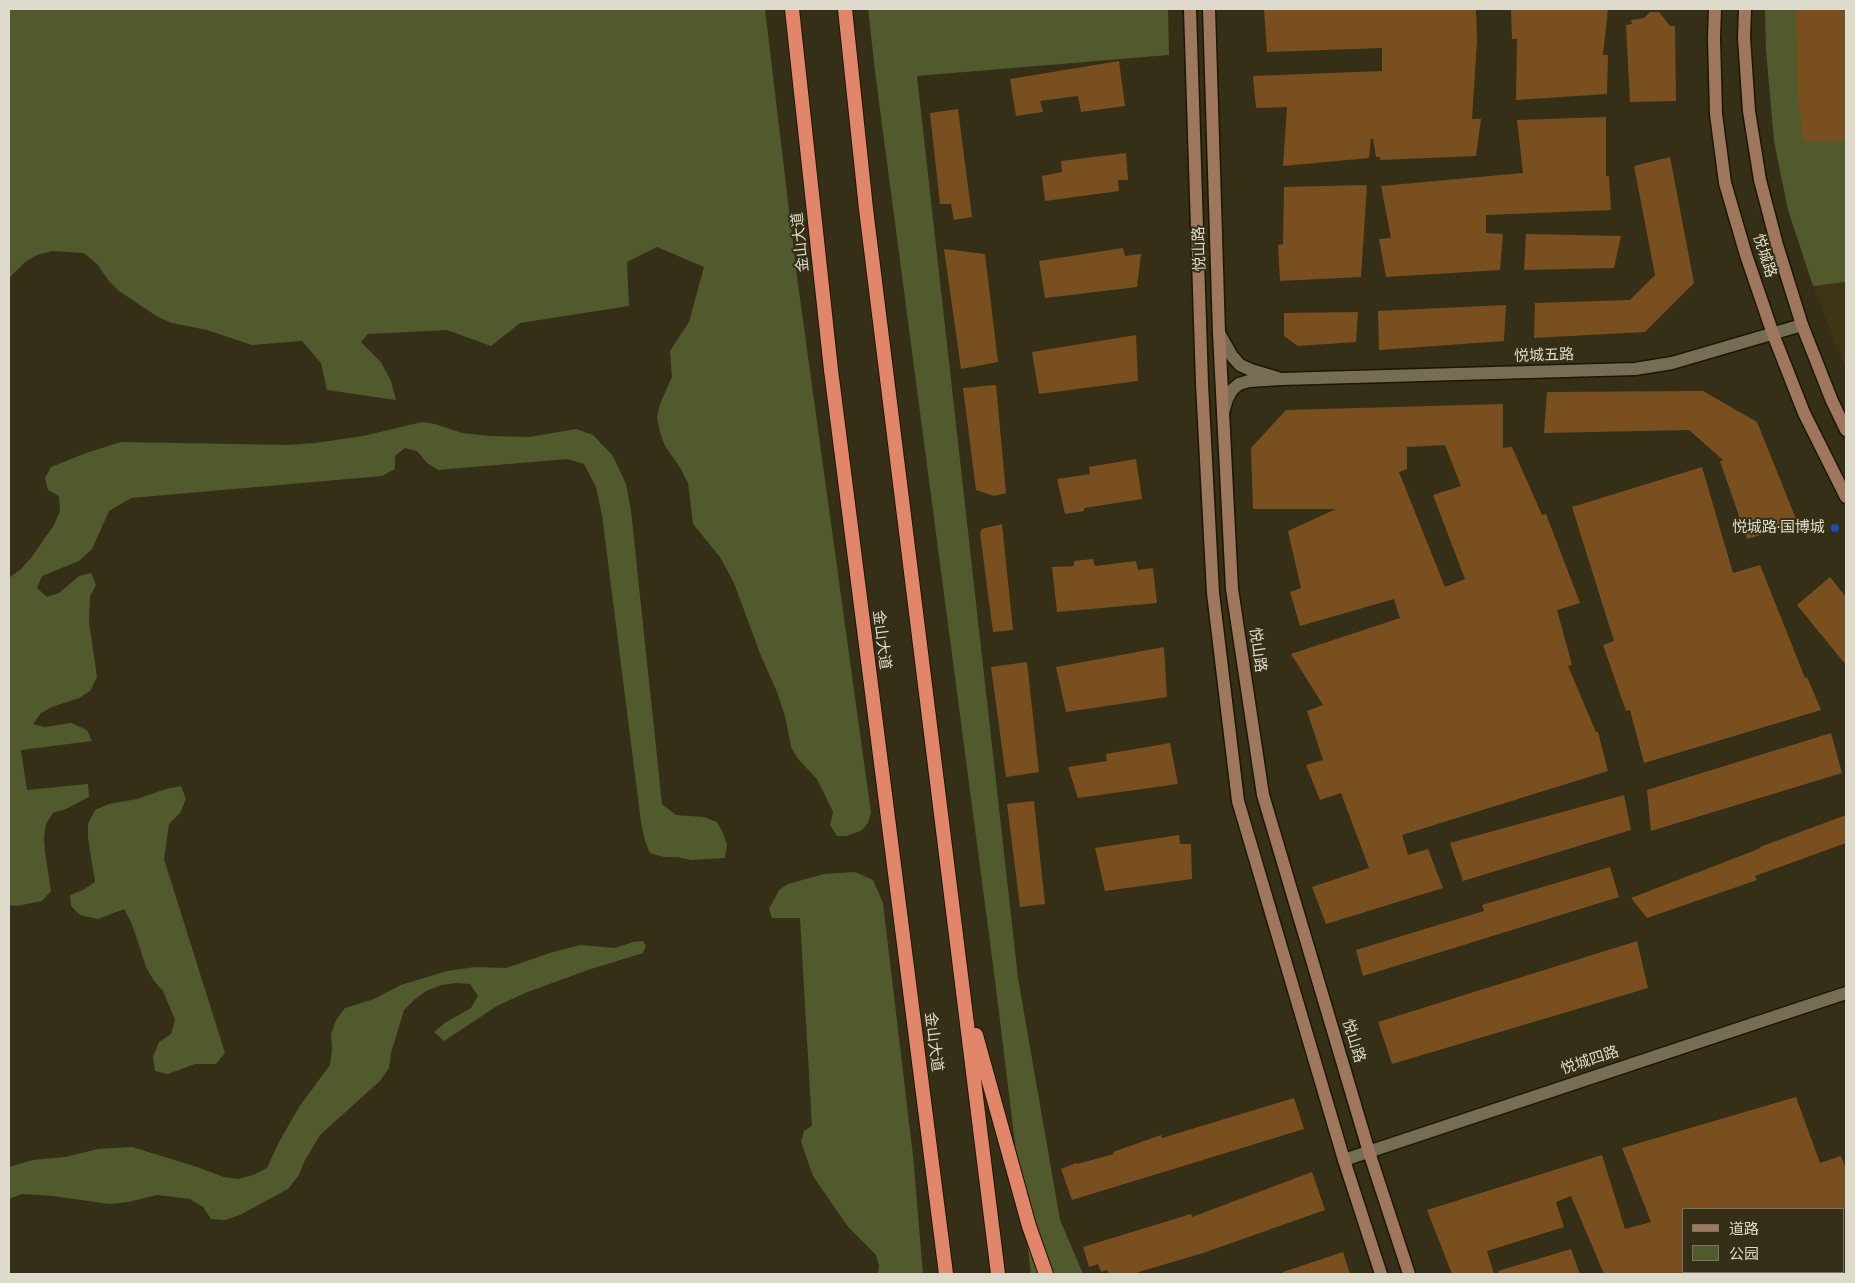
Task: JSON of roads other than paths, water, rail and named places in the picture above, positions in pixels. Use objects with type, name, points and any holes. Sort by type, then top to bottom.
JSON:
[{"type":"highway","name":"金山大道","points":[[792,9],[831,370],[946,1272]]},
{"type":"highway","points":[[845,9],[866,209],[998,1274]]},
{"type":"highway","points":[[964,992],[1029,1226],[1046,1274]]},
{"type":"main road","name":"悦山路","points":[[1190,9],[1202,384],[1212,583],[1238,801],[1344,1160],[1381,1274]]},
{"type":"main road","name":"悦山路","points":[[1209,9],[1222,415],[1232,589],[1262,796],[1369,1152],[1409,1274]]},
{"type":"main road","name":"悦城路","points":[[1715,9],[1716,114],[1725,183],[1746,255],[1773,334],[1804,413],[1846,497]]},
{"type":"main road","name":"悦城路","points":[[1745,9],[1744,38],[1749,111],[1760,180],[1777,245],[1802,325],[1832,401],[1846,430]]},
{"type":"street","name":"悦城五路","points":[[1222,415],[1232,390],[1239,384],[1249,381],[1635,370],[1672,363],[1802,325]]},
{"type":"street","points":[[1219,333],[1232,356],[1240,364],[1251,370],[1281,379]]},
{"type":"street","name":"悦城四路","points":[[1344,1160],[1846,994]]},
{"type":"place","name":"悦城路·国博城","points":[[1835,528]]}]
